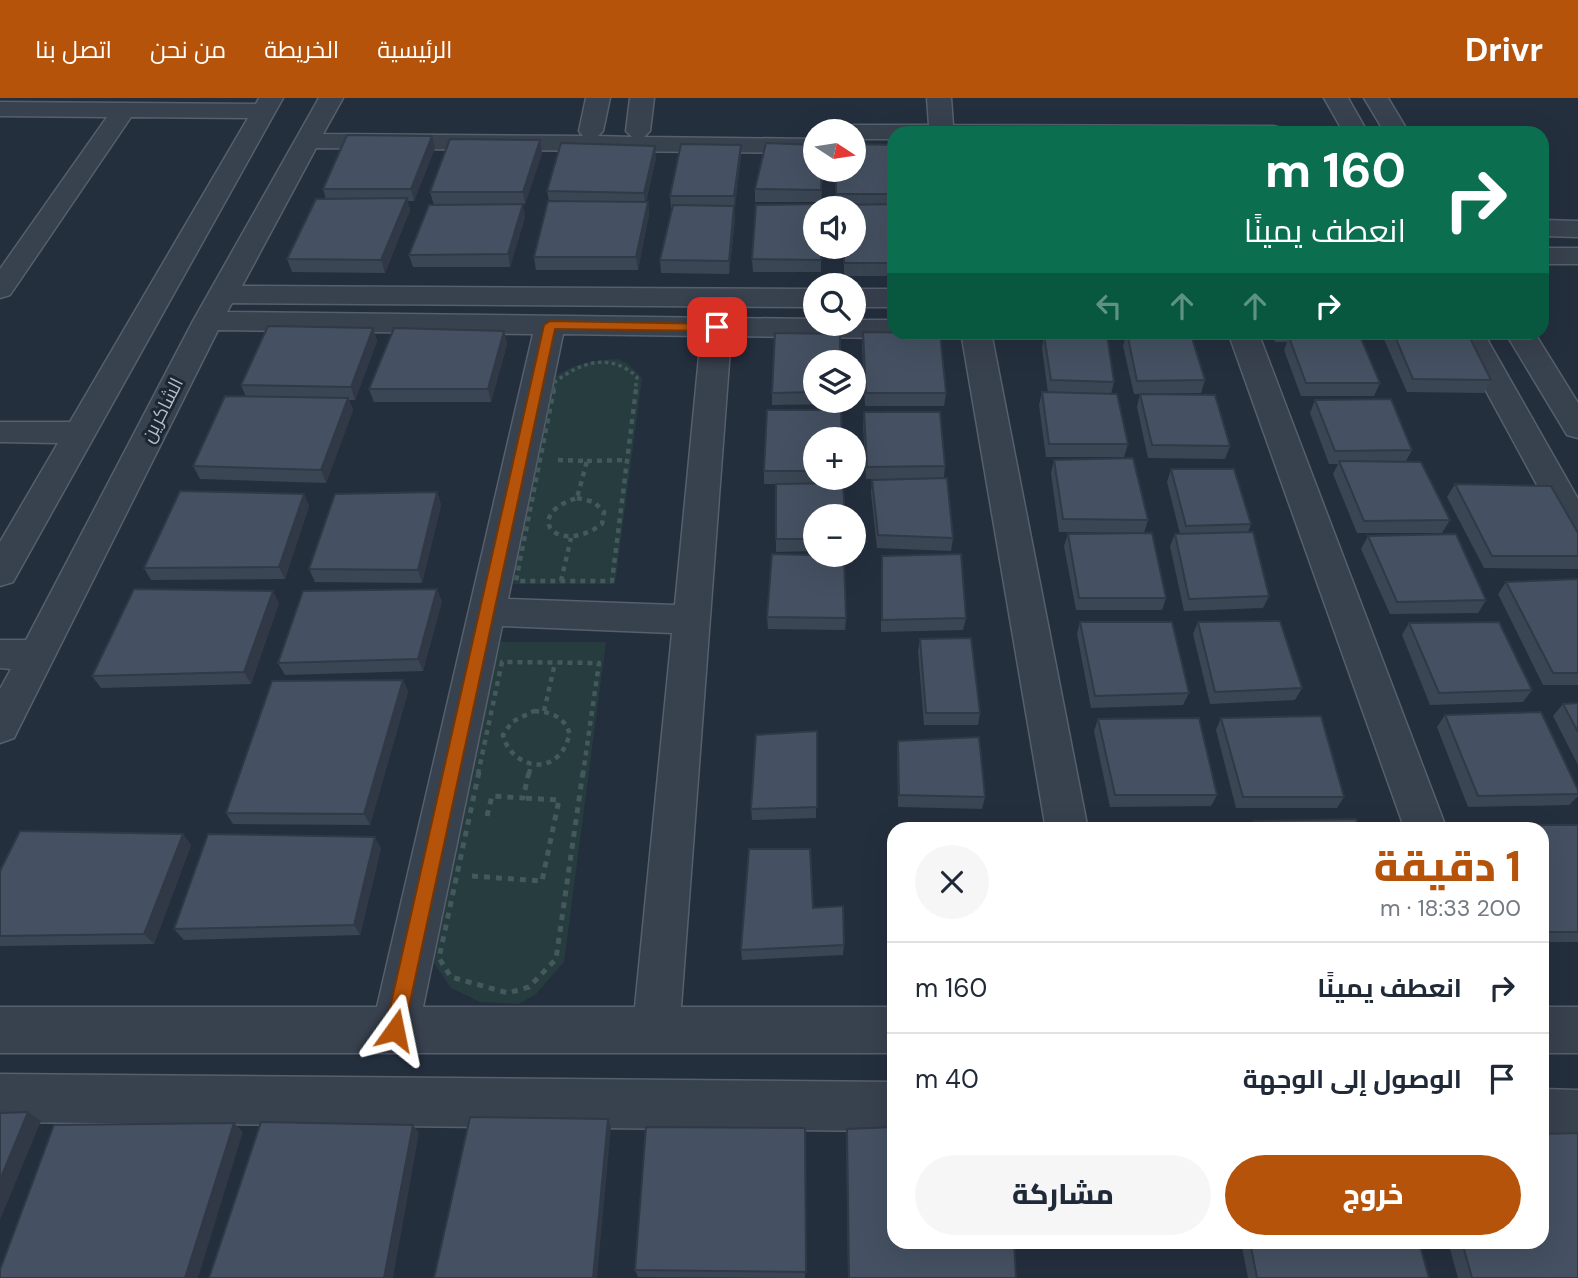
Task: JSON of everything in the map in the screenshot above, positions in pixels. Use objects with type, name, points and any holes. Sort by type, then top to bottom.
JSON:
[{"type":"street","name":"الشاكرين","points":[[3,713],[37,655],[208,321],[331,98]]},
{"type":"street","points":[[591,131],[598,98]]},
{"type":"street","points":[[638,131],[642,98]]},
{"type":"street","points":[[939,98],[941,126]]},
{"type":"street","points":[[1336,98],[1352,126]]},
{"type":"street","points":[[1376,98],[1393,126]]},
{"type":"street","points":[[0,109],[124,110],[267,104]]},
{"type":"street","points":[[0,573],[267,104]]},
{"type":"street","points":[[0,289],[124,110]]},
{"type":"street","points":[[311,136],[591,131],[803,132]]},
{"type":"street","points":[[866,132],[887,132]]},
{"type":"street","points":[[311,136],[803,146]]},
{"type":"street","points":[[866,146],[887,147]]},
{"type":"street","points":[[1549,228],[1578,229]]},
{"type":"street","points":[[1549,256],[1578,256]]},
{"type":"street","points":[[224,295],[803,298]]},
{"type":"street","points":[[866,298],[887,298]]},
{"type":"street","points":[[208,321],[887,329]]},
{"type":"street","points":[[395,1030],[550,325]]},
{"type":"street","points":[[656,1030],[717,327]]},
{"type":"street","points":[[977,340],[1066,822]]},
{"type":"street","points":[[1246,340],[1423,822]]},
{"type":"street","points":[[1472,340],[1578,529]]},
{"type":"street","points":[[1524,340],[1578,428]]},
{"type":"street","points":[[0,432],[80,433]]},
{"type":"street","points":[[487,612],[692,620]]},
{"type":"street","points":[[0,654],[37,655]]},
{"type":"street","points":[[0,1030],[887,1030]]},
{"type":"street","points":[[1549,1030],[1578,1030]]},
{"type":"street","points":[[0,1098],[887,1107]]},
{"type":"street","points":[[1549,1114],[1578,1115]]},
{"type":"path","points":[[601,362],[618,363],[637,377],[627,460],[612,581],[516,581],[555,382],[574,367],[601,362]]},
{"type":"path","points":[[540,459],[627,460]]},
{"type":"path","points":[[578,498],[587,461]]},
{"type":"path","points":[[578,498],[600,506],[604,518],[602,524],[589,535],[571,538],[562,537],[549,528],[548,515],[559,503],[578,498]]},
{"type":"path","points":[[561,581],[571,538]]},
{"type":"path","points":[[502,662],[555,663],[599,663],[555,960],[529,987],[508,993],[451,977],[439,958],[502,662]]},
{"type":"path","points":[[544,711],[555,663]]},
{"type":"path","points":[[534,711],[544,711],[563,718],[570,734],[562,752],[553,759],[531,764],[511,757],[504,743],[505,734],[516,719],[534,711]]},
{"type":"path","points":[[523,798],[531,764]]},
{"type":"path","points":[[475,864],[471,877],[542,881],[559,800],[492,796],[485,823]]},
{"type":"green space","points":[[618,359],[627,363],[642,378],[615,584],[510,584],[552,378],[584,364]]},
{"type":"green space","points":[[497,642],[606,642],[564,962],[535,995],[518,1004],[480,1002],[451,988],[432,960]]},
{"type":"building","points":[[347,135],[432,136],[411,189],[323,189]]},
{"type":"building","points":[[450,139],[540,140],[523,192],[430,192]]},
{"type":"building","points":[[561,143],[655,146],[644,193],[547,191]]},
{"type":"building","points":[[766,143],[803,144],[803,182],[821,182],[821,190],[755,189]]},
{"type":"building","points":[[681,144],[741,145],[734,196],[670,196]]},
{"type":"building","points":[[866,144],[887,145],[887,194],[836,194],[836,182],[866,182]]},
{"type":"building","points":[[407,198],[381,260],[287,259],[316,199]]},
{"type":"building","points":[[548,201],[648,202],[636,257],[534,257]]},
{"type":"building","points":[[523,204],[508,254],[409,255],[429,205]]},
{"type":"building","points":[[803,204],[803,259],[821,260],[752,259],[756,205]]},
{"type":"building","points":[[887,204],[887,263],[844,263],[844,259],[866,259],[866,205]]},
{"type":"building","points":[[673,205],[734,206],[729,261],[660,260]]},
{"type":"building","points":[[268,326],[373,328],[351,387],[241,385]]},
{"type":"building","points":[[394,328],[504,331],[488,389],[369,389]]},
{"type":"building","points":[[866,332],[887,332],[887,340],[941,340],[946,393],[866,393],[866,350],[863,336],[866,336]]},
{"type":"building","points":[[775,333],[840,336],[840,350],[803,350],[803,392],[772,393]]},
{"type":"building","points":[[1045,340],[1108,340],[1114,382],[1051,380]]},
{"type":"building","points":[[1128,340],[1193,340],[1205,380],[1137,381]]},
{"type":"building","points":[[1290,340],[1362,340],[1380,383],[1306,383]]},
{"type":"building","points":[[1396,340],[1471,340],[1491,380],[1413,379]]},
{"type":"building","points":[[1042,392],[1117,394],[1128,444],[1049,444]]},
{"type":"building","points":[[1140,394],[1215,395],[1230,446],[1152,445]]},
{"type":"building","points":[[225,396],[348,398],[321,470],[193,466]]},
{"type":"building","points":[[1391,399],[1412,450],[1335,451],[1315,400]]},
{"type":"building","points":[[767,410],[841,413],[842,427],[803,427],[803,471],[764,471]]},
{"type":"building","points":[[866,412],[940,412],[945,466],[867,467]]},
{"type":"building","points":[[1133,458],[1148,520],[1063,519],[1054,460]]},
{"type":"building","points":[[1339,461],[1421,462],[1450,520],[1364,521]]},
{"type":"building","points":[[1171,469],[1234,469],[1251,524],[1186,526]]},
{"type":"building","points":[[947,478],[953,538],[878,535],[872,480]]},
{"type":"building","points":[[776,484],[803,484],[803,490],[843,490],[844,504],[803,504],[803,539],[776,539]]},
{"type":"building","points":[[1455,484],[1551,486],[1578,533],[1578,556],[1492,556]]},
{"type":"building","points":[[180,491],[304,494],[279,567],[144,568]]},
{"type":"building","points":[[437,492],[418,570],[309,569],[335,494]]},
{"type":"building","points":[[1253,532],[1269,596],[1189,599],[1175,534]]},
{"type":"building","points":[[1152,533],[1166,598],[1079,598],[1068,534]]},
{"type":"building","points":[[1456,534],[1486,600],[1397,602],[1368,536]]},
{"type":"building","points":[[772,554],[803,555],[803,567],[844,567],[846,618],[767,617]]},
{"type":"building","points":[[961,554],[966,618],[882,620],[882,556]]},
{"type":"building","points":[[1578,579],[1578,673],[1553,673],[1506,582]]},
{"type":"building","points":[[134,589],[273,591],[244,672],[92,676]]},
{"type":"building","points":[[437,589],[418,659],[278,663],[303,591]]},
{"type":"building","points":[[1280,621],[1302,688],[1215,692],[1198,622]]},
{"type":"building","points":[[1080,622],[1172,622],[1189,693],[1095,696]]},
{"type":"building","points":[[1499,622],[1532,690],[1439,693],[1409,623]]},
{"type":"building","points":[[971,638],[980,713],[926,713],[920,639]]},
{"type":"building","points":[[403,680],[364,814],[226,813],[272,681]]},
{"type":"building","points":[[1578,703],[1578,732],[1563,704]]},
{"type":"building","points":[[1541,712],[1578,794],[1478,796],[1445,715]]},
{"type":"building","points":[[1321,716],[1344,797],[1243,797],[1221,718]]},
{"type":"building","points":[[1199,718],[1217,795],[1115,795],[1098,719]]},
{"type":"building","points":[[817,731],[817,807],[751,809],[756,735]]},
{"type":"building","points":[[979,737],[985,797],[899,795],[898,741]]},
{"type":"building","points":[[1356,819],[1357,822],[1254,822]]},
{"type":"building","points":[[1549,825],[1578,825],[1578,932],[1549,932]]},
{"type":"building","points":[[20,831],[183,834],[144,934],[0,936],[0,871]]},
{"type":"building","points":[[208,834],[375,837],[354,925],[174,929]]},
{"type":"building","points":[[749,849],[810,849],[813,908],[843,906],[844,945],[741,950]]},
{"type":"building","points":[[28,1112],[0,1180],[0,1113]]},
{"type":"building","points":[[470,1117],[608,1119],[593,1278],[434,1278]]},
{"type":"building","points":[[261,1122],[413,1125],[384,1278],[209,1278]]},
{"type":"building","points":[[234,1123],[185,1278],[0,1278],[0,1270],[54,1125]]},
{"type":"building","points":[[646,1127],[805,1128],[806,1272],[635,1270]]},
{"type":"building","points":[[887,1127],[887,1249],[1014,1249],[1016,1278],[849,1278],[847,1129]]},
{"type":"building","points":[[1578,1133],[1578,1278],[1472,1278],[1464,1249],[1549,1249],[1549,1134]]},
{"type":"building","points":[[1251,1249],[1421,1249],[1429,1278],[1257,1278]]},
{"type":"route","points":[[395,1030],[550,325],[717,327]]}]
